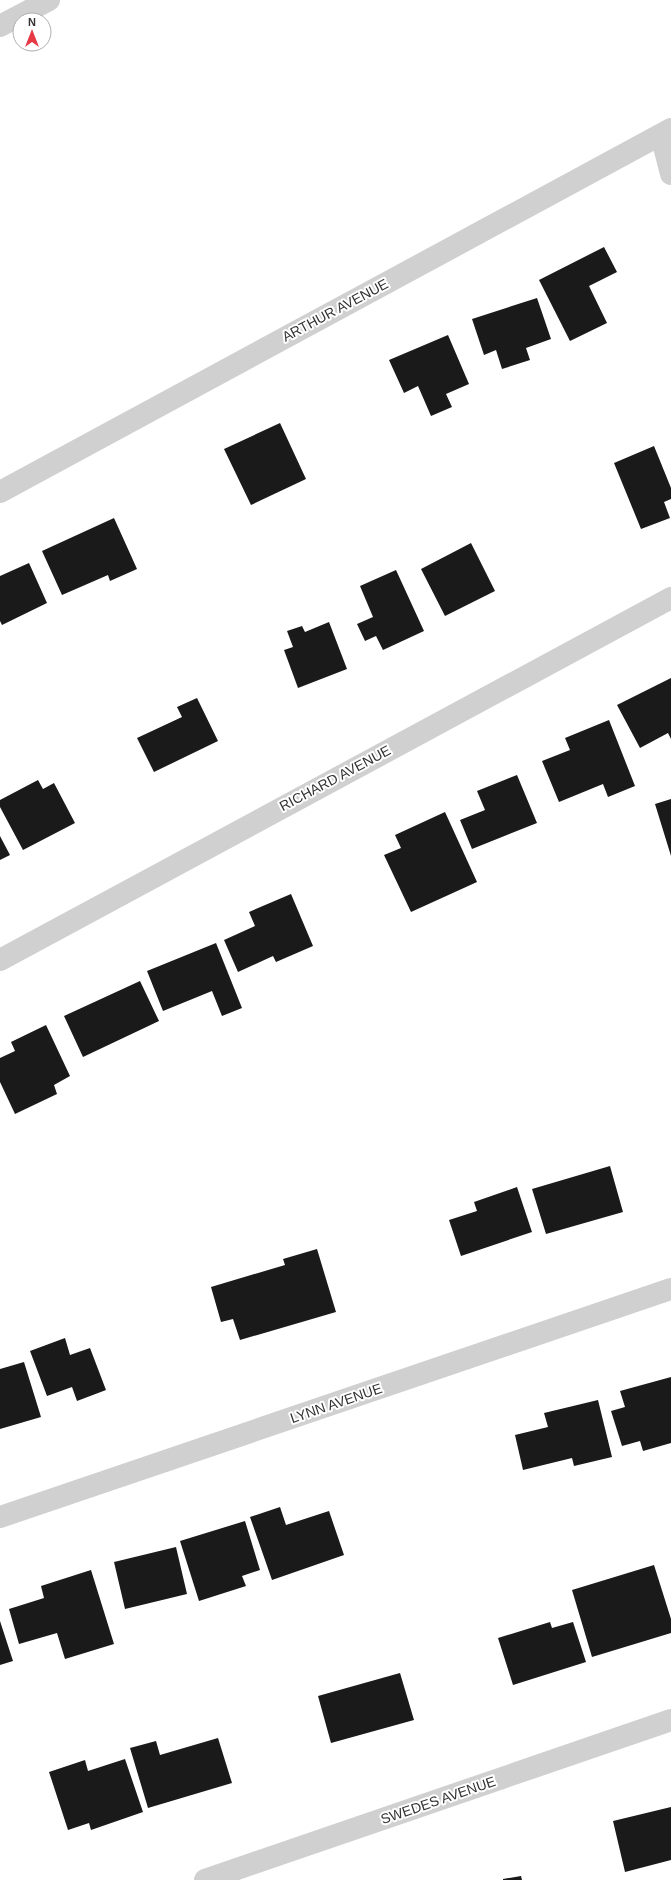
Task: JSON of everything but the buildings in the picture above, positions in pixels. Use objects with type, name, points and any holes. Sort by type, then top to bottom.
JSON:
[{"type":"street","points":[[0,26],[49,0]]},
{"type":"street","points":[[666,132],[671,174]]},
{"type":"street","name":"ARTHUR AVENUE","points":[[0,492],[666,132]]},
{"type":"street","name":"RICHARD AVENUE","points":[[0,960],[671,598]]},
{"type":"street","name":"LYNN AVENUE","points":[[0,1517],[671,1289]]},
{"type":"street","name":"SWEDES AVENUE","points":[[206,1880],[671,1720]]}]
